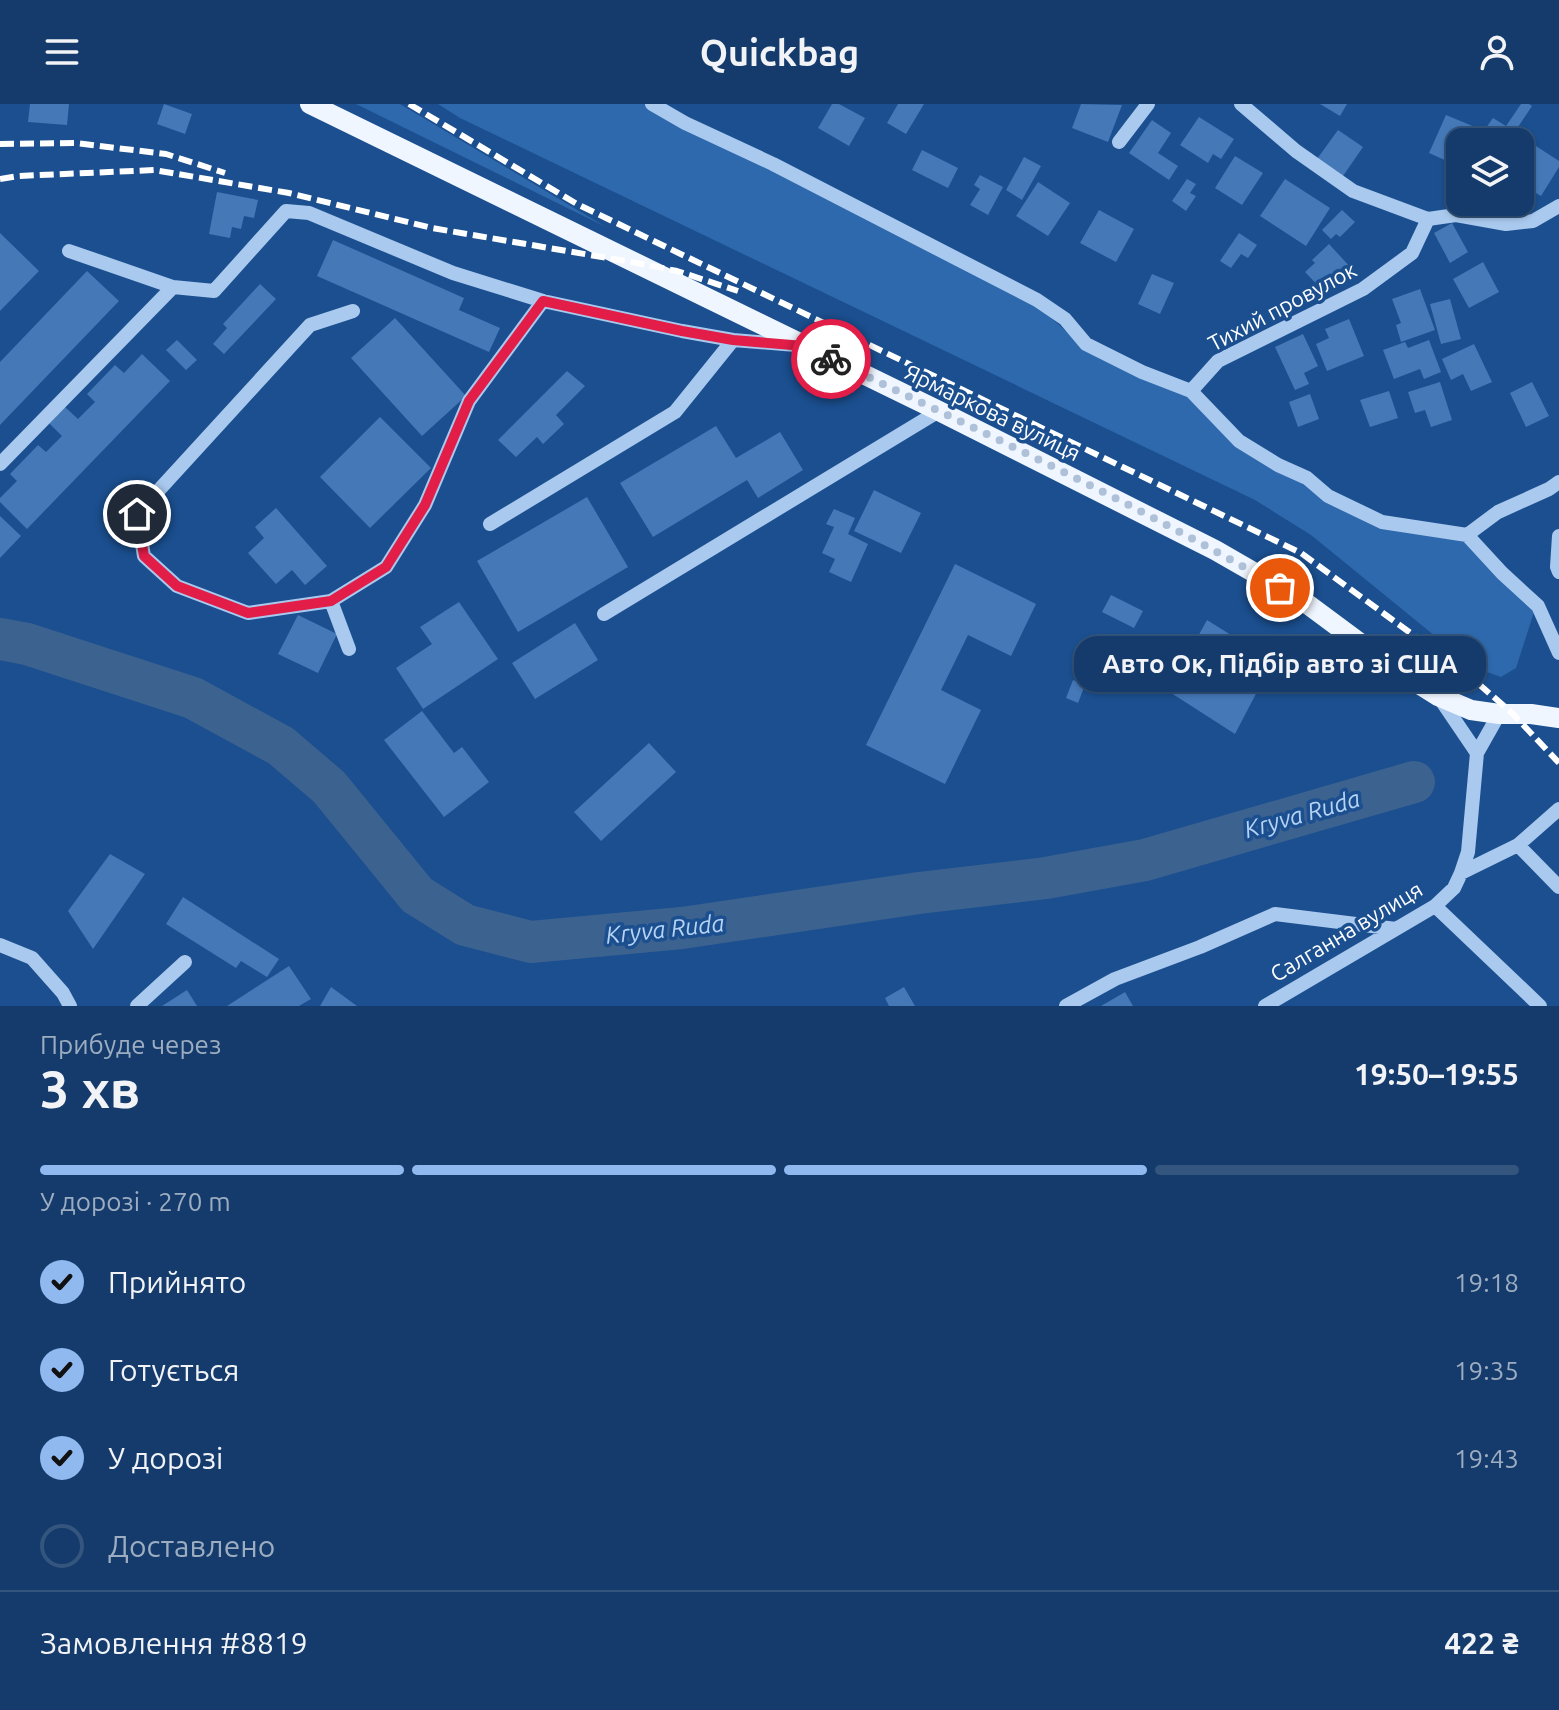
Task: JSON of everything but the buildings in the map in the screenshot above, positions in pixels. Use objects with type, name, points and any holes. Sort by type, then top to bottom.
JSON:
[{"type":"main road","name":"Ярмаркова вулиця","points":[[310,104],[939,411],[1215,550],[1302,600],[1395,669],[1438,696],[1471,710],[1559,718]]},
{"type":"street","points":[[652,104],[1037,300],[1065,319],[1086,344],[1142,372],[1191,391],[1239,441],[1278,465],[1307,478],[1328,496],[1382,522],[1467,535],[1538,606],[1559,653]]},
{"type":"street","points":[[1119,142],[1148,104]]},
{"type":"street","points":[[1241,104],[1296,151],[1353,191],[1428,219],[1456,215],[1506,224],[1533,221],[1559,206]]},
{"type":"street","points":[[69,251],[173,287],[214,291],[286,211],[309,213],[453,273],[543,301],[733,340],[804,346]]},
{"type":"street","name":"Тихий провулок","points":[[1191,391],[1218,361],[1376,280],[1412,253],[1428,219]]},
{"type":"street","points":[[0,464],[173,287]]},
{"type":"street","points":[[353,311],[310,325],[137,514],[144,556],[177,586],[248,613],[331,601],[386,567],[425,505],[469,401],[543,301]]},
{"type":"street","points":[[490,524],[675,412],[733,340]]},
{"type":"street","points":[[604,614],[939,411]]},
{"type":"street","points":[[1467,535],[1498,512],[1559,482]]},
{"type":"street","points":[[1559,536],[1559,572]]},
{"type":"street","points":[[331,601],[349,649]]},
{"type":"street","points":[[1549,631],[1559,618]]},
{"type":"street","points":[[1438,696],[1477,753]]},
{"type":"street","name":"Салганна вулиця","points":[[1265,1006],[1435,906],[1454,888],[1468,852],[1477,753],[1499,714]]},
{"type":"street","points":[[1531,714],[1559,730]]},
{"type":"street","points":[[1461,873],[1518,845],[1559,809]]},
{"type":"street","points":[[1518,845],[1559,887]]},
{"type":"street","points":[[1435,906],[1540,1006]]},
{"type":"street","points":[[1066,1006],[1115,979],[1275,914],[1397,929]]},
{"type":"street","points":[[0,945],[32,958],[63,993],[70,1006]]},
{"type":"street","points":[[137,1006],[185,962]]},
{"type":"shaded area","points":[[356,104],[400,104],[606,227]]},
{"type":"shaded area","points":[[438,104],[649,104],[1035,303],[1081,345],[1187,395],[1330,502],[1468,542],[1535,609],[1516,668],[1501,677],[1473,667],[1311,535],[1255,500],[460,118]]},
{"type":"waterway","name":"Kryva Ruda","points":[[0,639],[27,644],[193,698],[281,746],[329,787],[417,895],[465,925],[531,942],[682,928],[919,893],[1046,878],[1145,860],[1414,782]]},
{"type":"railway","points":[[409,104],[577,204],[1301,553],[1472,678],[1513,714],[1559,763]]},
{"type":"railway","points":[[0,144],[75,143],[166,154],[225,173]]},
{"type":"railway","points":[[0,179],[154,170],[289,193],[432,228],[677,271],[738,291]]},
{"type":"way so far","points":[[831,359],[1159,521],[1280,588]]},
{"type":"place","name":"Авто Ок, Підбір авто зі США","points":[[1280,588]]},
{"type":"route","points":[[137,514],[144,556],[177,586],[248,613],[331,601],[386,567],[425,505],[469,401],[543,301],[733,340],[804,346],[831,359]]}]
